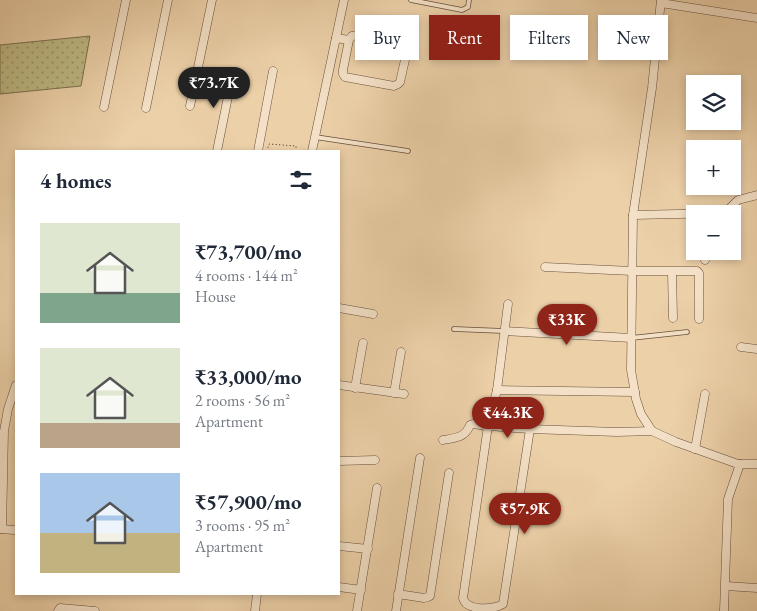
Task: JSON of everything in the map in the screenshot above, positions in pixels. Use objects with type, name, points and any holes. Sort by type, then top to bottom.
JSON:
[{"type":"street","points":[[104,107],[126,0]]},
{"type":"street","points":[[146,108],[168,0]]},
{"type":"street","points":[[190,106],[212,0]]},
{"type":"street","points":[[312,150],[344,0]]},
{"type":"street","points":[[652,431],[641,414],[634,392],[631,370],[632,271],[634,215],[652,88],[661,2],[757,18]]},
{"type":"street","points":[[357,35],[406,47],[407,51],[400,82],[394,86],[345,76],[343,70],[349,40],[352,36],[357,35]]},
{"type":"street","points":[[336,38],[349,40]]},
{"type":"street","points":[[258,150],[273,71]]},
{"type":"street","points":[[217,150],[233,72]]},
{"type":"street","points":[[733,205],[738,200],[757,195]]},
{"type":"street","points":[[634,215],[686,214]]},
{"type":"street","points":[[545,268],[672,272],[695,270],[699,273],[699,319]]},
{"type":"street","points":[[672,272],[673,318]]},
{"type":"street","points":[[508,304],[497,390],[488,426],[463,598],[466,606],[483,611],[503,604],[530,429]]},
{"type":"street","points":[[340,308],[373,314]]},
{"type":"street","points":[[505,331],[631,338]]},
{"type":"street","points":[[355,388],[363,343]]},
{"type":"street","points":[[741,347],[757,349]]},
{"type":"street","points":[[394,393],[401,352]]},
{"type":"street","points":[[340,385],[404,394]]},
{"type":"street","points":[[14,530],[1,529],[4,431],[8,409],[15,388]]},
{"type":"street","points":[[497,390],[634,392]]},
{"type":"street","points":[[695,449],[705,394]]},
{"type":"street","points":[[443,440],[463,436],[468,432],[470,425],[473,424],[530,429],[616,432],[652,431],[676,442],[740,464],[757,464]]},
{"type":"street","points":[[396,611],[420,458]]},
{"type":"street","points":[[340,461],[375,460]]},
{"type":"street","points":[[724,611],[728,499],[740,464]]},
{"type":"street","points":[[398,594],[424,598],[430,596],[449,473]]},
{"type":"street","points":[[357,611],[377,488]]},
{"type":"street","points":[[340,546],[368,550]]},
{"type":"street","points":[[726,586],[757,588]]},
{"type":"street","points":[[340,587],[361,590]]},
{"type":"street","points":[[255,611],[258,595]]},
{"type":"street","points":[[58,611],[60,608],[96,611]]},
{"type":"lane","points":[[411,0],[462,10],[468,7],[469,0]]},
{"type":"lane","points":[[315,137],[408,151]]},
{"type":"lane","points":[[454,329],[505,331]]},
{"type":"lane","points":[[631,338],[687,332]]},
{"type":"path","points":[[267,150],[269,144],[296,146],[296,150]]},
{"type":"shaded area","points":[[90,36],[81,86],[0,94],[0,45]]}]
